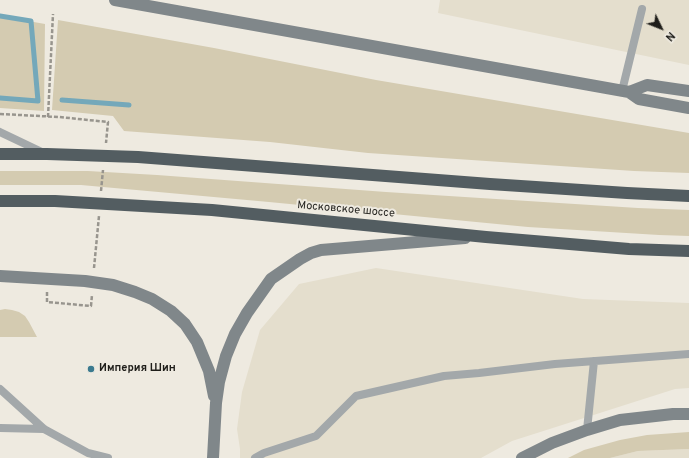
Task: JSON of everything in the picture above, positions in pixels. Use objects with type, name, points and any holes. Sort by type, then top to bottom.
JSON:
[{"type":"highway","points":[[0,154],[138,156],[490,184],[689,196]]},
{"type":"highway","name":"Московское шоссе","points":[[0,201],[55,201],[212,210],[486,237],[629,249],[689,250]]},
{"type":"street","points":[[115,0],[626,91],[639,99],[689,108]]},
{"type":"street","points":[[626,91],[647,85],[689,91]]},
{"type":"street","points":[[213,458],[216,403],[219,382],[226,356],[235,334],[247,313],[271,279],[311,253],[321,250],[486,237]]},
{"type":"street","points":[[0,276],[85,281],[113,285],[152,299],[171,311],[185,324],[197,342],[209,371],[216,403]]},
{"type":"street","points":[[522,458],[552,443],[620,420],[672,414],[689,414]]},
{"type":"lane","points":[[626,91],[642,9]]},
{"type":"lane","points":[[0,132],[47,154]]},
{"type":"lane","points":[[255,458],[264,453],[316,436],[356,396],[444,376],[555,364],[689,354]]},
{"type":"lane","points":[[587,430],[594,361]]},
{"type":"lane","points":[[0,389],[44,429],[88,453],[108,458]]},
{"type":"lane","points":[[0,428],[44,429]]},
{"type":"path","points":[[48,116],[53,14]]},
{"type":"path","points":[[0,114],[48,116],[108,122]]},
{"type":"path","points":[[47,302],[91,306]]},
{"type":"shaded area","points":[[440,0],[689,0],[689,65],[438,13]]},
{"type":"shaded area","points":[[0,16],[45,24],[44,111],[0,108]]},
{"type":"shaded area","points":[[58,20],[214,48],[376,80],[689,133],[689,173],[634,171],[368,153],[270,142],[124,131],[113,116],[52,110]]},
{"type":"shaded area","points":[[0,171],[88,171],[386,192],[689,210],[689,236],[528,227],[81,185],[0,185]]},
{"type":"shaded area","points":[[376,268],[583,299],[689,303],[689,388],[675,389],[512,441],[481,458],[240,458],[237,429],[242,392],[260,330],[299,284]]},
{"type":"shaded area","points":[[5,309],[19,312],[25,316],[37,337],[0,337],[0,310]]},
{"type":"shaded area","points":[[689,432],[689,449],[638,451],[610,458],[568,458],[584,450],[620,440],[647,435]]},
{"type":"shaded area","points":[[689,449],[689,458],[610,458],[638,451]]},
{"type":"waterway","points":[[0,16],[31,21],[38,101],[0,98]]},
{"type":"waterway","points":[[62,100],[129,105]]},
{"type":"place","name":"Империя Шин","points":[[91,369]]}]
